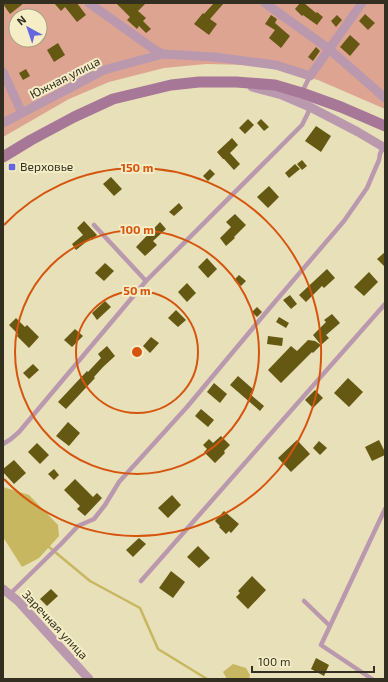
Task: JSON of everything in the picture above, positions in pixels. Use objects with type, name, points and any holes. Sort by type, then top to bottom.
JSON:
[{"type":"main road","points":[[3,157],[74,117],[113,99],[171,85],[199,82],[236,82],[275,86],[302,92],[385,126]]},
{"type":"street","points":[[89,3],[159,52]]},
{"type":"street","points":[[265,3],[328,49],[385,98]]},
{"type":"street","points":[[310,76],[362,3]]},
{"type":"street","name":"Южная улица","points":[[3,123],[104,70],[159,52],[276,65],[310,76]]},
{"type":"street","points":[[3,72],[22,113]]},
{"type":"street","points":[[236,82],[282,95],[310,107],[384,147]]},
{"type":"street","name":"Заречная улица","points":[[6,592],[18,601],[90,679]]},
{"type":"lane","points":[[302,92],[310,76]]},
{"type":"lane","points":[[3,444],[19,432],[146,281],[302,125],[310,107]]},
{"type":"lane","points":[[6,592],[61,544],[78,526],[94,519],[105,505],[119,482],[187,407],[344,221],[367,188],[384,147]]},
{"type":"lane","points":[[94,225],[146,281]]},
{"type":"lane","points":[[141,581],[385,304]]},
{"type":"lane","points":[[372,679],[321,644],[385,509]]},
{"type":"lane","points":[[304,601],[330,626]]},
{"type":"shaded area","points":[[3,3],[385,3],[385,109],[318,80],[285,71],[250,65],[206,64],[164,68],[109,82],[69,99],[3,137]]},
{"type":"shaded area","points":[[3,487],[29,495],[58,525],[59,536],[39,558],[22,567],[3,537]]},
{"type":"shaded area","points":[[233,664],[246,668],[250,675],[249,679],[227,679],[223,672]]},
{"type":"building","points":[[24,3],[18,8],[8,8],[8,11],[3,4]]},
{"type":"building","points":[[54,3],[77,3],[86,15],[77,22],[65,7],[61,11]]},
{"type":"building","points":[[116,3],[146,3],[138,11],[146,18],[143,21],[151,29],[146,33],[139,26],[137,29],[127,20],[130,17]]},
{"type":"building","points":[[214,3],[224,3],[210,19],[217,24],[209,35],[194,24]]},
{"type":"building","points":[[300,3],[304,3],[323,17],[317,25],[303,15],[302,16],[295,9]]},
{"type":"building","points":[[365,14],[375,23],[368,30],[359,21]]},
{"type":"building","points":[[271,15],[277,19],[275,23],[290,36],[281,48],[269,38],[275,30],[265,24]]},
{"type":"building","points":[[337,15],[342,20],[336,27],[331,21]]},
{"type":"building","points":[[350,35],[360,44],[350,56],[340,47]]},
{"type":"building","points":[[58,43],[65,55],[54,62],[47,50]]},
{"type":"building","points":[[316,47],[320,51],[313,61],[308,57]]},
{"type":"building","points":[[26,69],[30,76],[23,80],[19,73]]},
{"type":"building","points":[[248,119],[254,125],[245,134],[239,128]]},
{"type":"building","points":[[261,119],[269,127],[264,131],[257,123]]},
{"type":"building","points":[[316,126],[331,136],[321,152],[305,141]]},
{"type":"building","points":[[232,138],[238,145],[230,153],[240,164],[234,170],[217,152]]},
{"type":"building","points":[[302,160],[307,166],[302,170],[297,164]]},
{"type":"building","points":[[295,164],[300,169],[289,178],[285,173]]},
{"type":"building","points":[[210,169],[215,174],[208,181],[203,176]]},
{"type":"building","points":[[111,177],[122,189],[114,196],[103,184]]},
{"type":"building","points":[[269,186],[279,197],[268,208],[257,197]]},
{"type":"building","points":[[179,203],[183,208],[174,216],[169,212]]},
{"type":"building","points":[[235,214],[246,225],[226,246],[220,238],[231,227],[226,222]]},
{"type":"building","points":[[84,221],[97,235],[76,250],[72,244],[83,235],[77,228]]},
{"type":"building","points":[[160,222],[166,229],[153,241],[157,245],[145,256],[136,247]]},
{"type":"building","points":[[385,252],[385,267],[377,259]]},
{"type":"building","points":[[207,258],[217,269],[208,278],[198,267]]},
{"type":"building","points":[[105,263],[114,271],[104,281],[95,273]]},
{"type":"building","points":[[327,269],[335,278],[324,288],[322,286],[306,302],[299,295]]},
{"type":"building","points":[[369,272],[378,282],[364,296],[354,287]]},
{"type":"building","points":[[239,275],[246,281],[241,286],[234,280]]},
{"type":"building","points":[[187,283],[196,293],[187,302],[178,292]]},
{"type":"building","points":[[290,295],[297,304],[291,309],[283,300]]},
{"type":"building","points":[[105,301],[111,307],[97,320],[92,313]]},
{"type":"building","points":[[257,307],[262,312],[257,317],[252,312]]},
{"type":"building","points":[[176,310],[186,320],[178,327],[168,318]]},
{"type":"building","points":[[332,314],[340,323],[326,335],[329,338],[321,345],[313,335],[326,322],[324,320]]},
{"type":"building","points":[[279,317],[289,323],[286,328],[276,322]]},
{"type":"building","points":[[16,318],[25,327],[27,325],[39,337],[29,348],[9,325]]},
{"type":"building","points":[[75,329],[83,336],[72,347],[64,340]]},
{"type":"building","points":[[268,336],[283,338],[282,346],[267,344]]},
{"type":"building","points":[[151,337],[159,343],[150,353],[143,346]]},
{"type":"building","points":[[308,340],[315,341],[321,345],[281,383],[268,370],[291,346],[297,351]]},
{"type":"building","points":[[107,346],[115,356],[103,367],[94,377],[95,378],[66,409],[58,402],[101,358],[98,354]]},
{"type":"building","points":[[33,364],[39,370],[29,379],[23,373]]},
{"type":"building","points":[[238,376],[254,390],[250,394],[264,406],[260,411],[230,385]]},
{"type":"building","points":[[348,378],[363,392],[349,407],[334,393]]},
{"type":"building","points":[[214,383],[227,394],[220,403],[207,392]]},
{"type":"building","points":[[315,390],[323,398],[313,408],[305,400]]},
{"type":"building","points":[[201,409],[214,420],[208,427],[195,416]]},
{"type":"building","points":[[68,422],[80,433],[69,446],[56,436]]},
{"type":"building","points":[[221,436],[230,445],[224,451],[225,453],[215,463],[204,452],[207,449],[203,445],[209,439],[213,443]]},
{"type":"building","points":[[297,440],[310,454],[291,472],[278,458]]},
{"type":"building","points":[[379,440],[385,455],[372,461],[365,447]]},
{"type":"building","points":[[319,441],[327,448],[320,455],[313,448]]},
{"type":"building","points":[[37,443],[49,455],[40,464],[28,452]]},
{"type":"building","points":[[14,460],[26,473],[14,484],[3,472],[3,469]]},
{"type":"building","points":[[54,469],[59,475],[54,480],[48,474]]},
{"type":"building","points":[[75,479],[93,497],[97,493],[102,498],[85,516],[77,509],[80,506],[64,490]]},
{"type":"building","points":[[172,495],[181,505],[168,518],[158,508]]},
{"type":"building","points":[[224,511],[239,524],[231,533],[229,531],[226,534],[215,521]]},
{"type":"building","points":[[139,538],[146,544],[133,557],[126,550]]},
{"type":"building","points":[[198,546],[210,558],[199,568],[187,557]]},
{"type":"building","points":[[171,571],[185,582],[173,598],[159,588]]},
{"type":"building","points":[[252,576],[266,590],[248,609],[236,597],[240,593],[238,591]]},
{"type":"building","points":[[51,589],[58,596],[47,606],[40,599]]},
{"type":"building","points":[[316,658],[329,665],[324,676],[311,669]]},
{"type":"waterway","points":[[49,547],[90,581],[140,608],[158,649],[207,679]]},
{"type":"place","name":"Верховье","points":[[12,167]]}]
